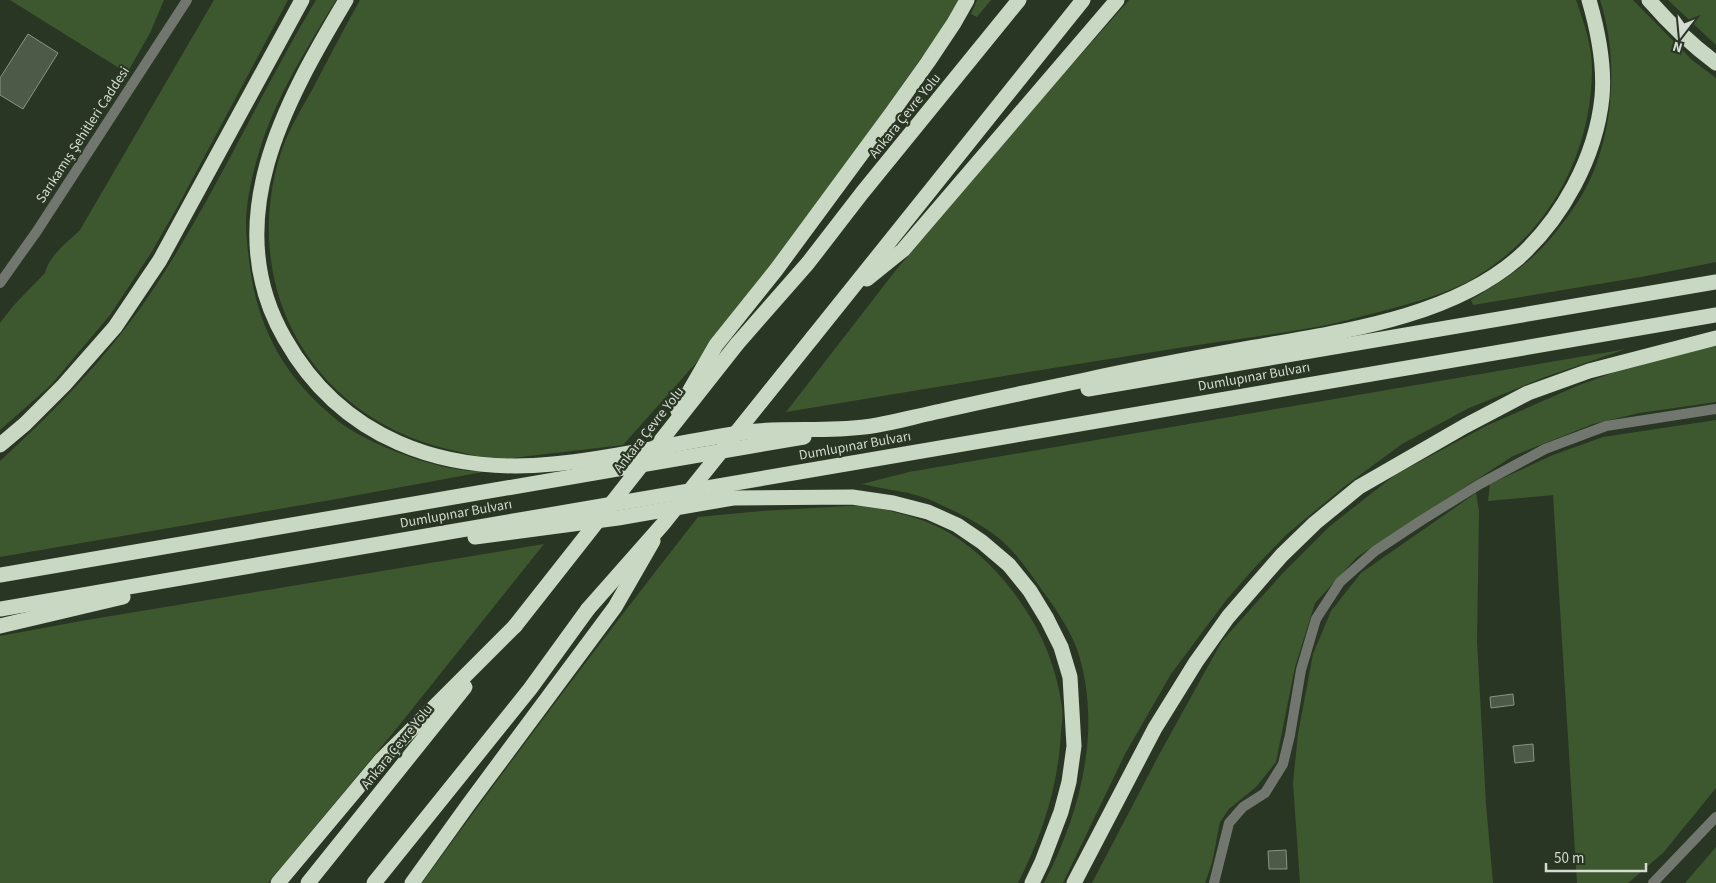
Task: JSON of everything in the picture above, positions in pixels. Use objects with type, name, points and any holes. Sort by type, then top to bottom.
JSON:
[{"type":"highway","points":[[0,445],[25,424],[64,385],[114,326],[140,290],[160,260],[302,0]]},
{"type":"highway","points":[[346,0],[318,47],[285,113],[262,180],[258,202],[256,234],[259,267],[267,302],[298,362],[321,390],[353,418],[381,435],[409,448],[432,455],[506,466],[552,464],[751,432],[865,427],[1151,366],[1371,324],[1446,302],[1515,260],[1539,236],[1575,184],[1586,159],[1596,128],[1602,95],[1598,33],[1589,0]]},
{"type":"highway","points":[[663,438],[716,345],[776,270],[892,114],[954,23],[967,0]]},
{"type":"highway","name":"Ankara Çevre Yolu","points":[[308,883],[515,626],[737,344],[808,263],[862,193],[1020,0]]},
{"type":"highway","points":[[374,883],[530,689],[588,609],[662,524],[1083,0]]},
{"type":"highway","points":[[842,299],[903,250],[1117,0]]},
{"type":"highway","points":[[1649,0],[1662,15],[1716,64]]},
{"type":"highway","name":"Dumlupınar Bulvarı","points":[[0,575],[1716,282]]},
{"type":"highway","name":"Dumlupınar Bulvarı","points":[[0,609],[1716,315]]},
{"type":"highway","points":[[1074,883],[1155,728],[1196,662],[1228,617],[1282,555],[1315,523],[1359,487],[1465,426],[1528,393],[1589,371],[1716,338]]},
{"type":"highway","points":[[0,626],[270,562],[549,528],[733,498],[852,497],[893,503],[928,512],[957,526],[982,542],[1009,565],[1030,592],[1047,619],[1061,647],[1070,677],[1074,746],[1069,782],[1061,812],[1032,883]]},
{"type":"highway","points":[[412,883],[468,804],[615,607],[662,524]]},
{"type":"highway","points":[[278,883],[381,760],[515,626]]},
{"type":"street","name":"Sarıkamış Şehitleri Caddesi","points":[[0,283],[37,231],[187,0]]},
{"type":"street","points":[[1214,883],[1229,823],[1243,807],[1266,793],[1283,764],[1301,670],[1316,619],[1340,582],[1376,551],[1422,520],[1480,484],[1545,449],[1606,426],[1716,409]]},
{"type":"street","points":[[1653,883],[1716,817]]},
{"type":"green space","points":[[10,0],[164,0],[150,33],[127,73]]},
{"type":"green space","points":[[214,0],[288,0],[179,204],[151,253],[110,315],[51,385],[0,430],[0,323],[14,305],[45,273],[50,260],[80,230]]},
{"type":"green space","points":[[316,0],[336,0],[314,36],[274,112],[259,152],[247,208],[246,235],[249,260],[253,285],[266,330],[288,369],[302,387],[349,429],[406,456],[449,468],[483,472],[0,557],[0,461],[86,375],[125,329],[143,304],[201,210]]},
{"type":"green space","points":[[360,0],[959,0],[943,27],[869,132],[704,354],[623,445],[499,459],[447,449],[400,433],[360,409],[326,379],[300,343],[281,302],[271,258],[270,211],[278,162],[284,143],[293,125]]},
{"type":"green space","points":[[977,0],[991,0],[977,17],[971,14]]},
{"type":"green space","points":[[1129,0],[1576,0],[1589,43],[1592,70],[1590,100],[1576,157],[1564,184],[1530,232],[1509,253],[1485,271],[1469,281],[1442,293],[1375,313],[1318,327],[786,412],[896,270]]},
{"type":"green space","points":[[1600,0],[1633,0],[1692,60],[1716,78],[1716,262],[1641,277],[1473,305],[1471,300],[1517,270],[1542,248],[1571,213],[1591,178],[1600,154],[1610,102],[1610,49]]},
{"type":"green space","points":[[1668,0],[1716,0],[1716,45]]},
{"type":"green space","points":[[1716,346],[1716,402],[1639,413],[1593,424],[1513,456],[1357,557],[1315,603],[1295,667],[1276,762],[1256,787],[1229,809],[1220,822],[1212,863],[1205,883],[1092,883],[1160,753],[1222,641],[1282,574],[1330,526],[1395,475],[1486,426],[1577,386],[1631,366]]},
{"type":"green space","points":[[1626,349],[1545,377],[1469,408],[1402,444],[1345,486],[1287,534],[1227,599],[1171,674],[1125,754],[1063,883],[1044,883],[1057,856],[1078,798],[1088,739],[1088,708],[1085,679],[1074,642],[1058,612],[1029,572],[1013,552],[994,534],[952,510],[926,498],[862,484],[909,472]]},
{"type":"green space","points":[[1716,420],[1716,788],[1663,853],[1628,883],[1577,883],[1553,495],[1488,501],[1490,484],[1553,455],[1603,437]]},
{"type":"green space","points":[[1476,493],[1479,511],[1477,641],[1486,804],[1493,883],[1300,883],[1293,783],[1298,734],[1313,654],[1331,611],[1361,573]]},
{"type":"green space","points":[[865,505],[910,516],[941,528],[970,548],[997,572],[1012,591],[1035,625],[1047,651],[1060,693],[1062,708],[1060,751],[1053,790],[1042,828],[1018,883],[422,883],[558,699],[698,517]]},
{"type":"green space","points":[[544,544],[397,728],[268,883],[0,883],[0,636]]},
{"type":"green space","points":[[1716,847],[1716,883],[1685,883]]},
{"type":"building","points":[[28,34],[58,53],[23,109],[0,95],[0,78]]},
{"type":"building","points":[[1513,694],[1514,705],[1491,708],[1490,697]]},
{"type":"building","points":[[1533,744],[1534,761],[1515,763],[1513,746]]},
{"type":"building","points":[[1286,850],[1287,869],[1269,869],[1268,851]]}]
